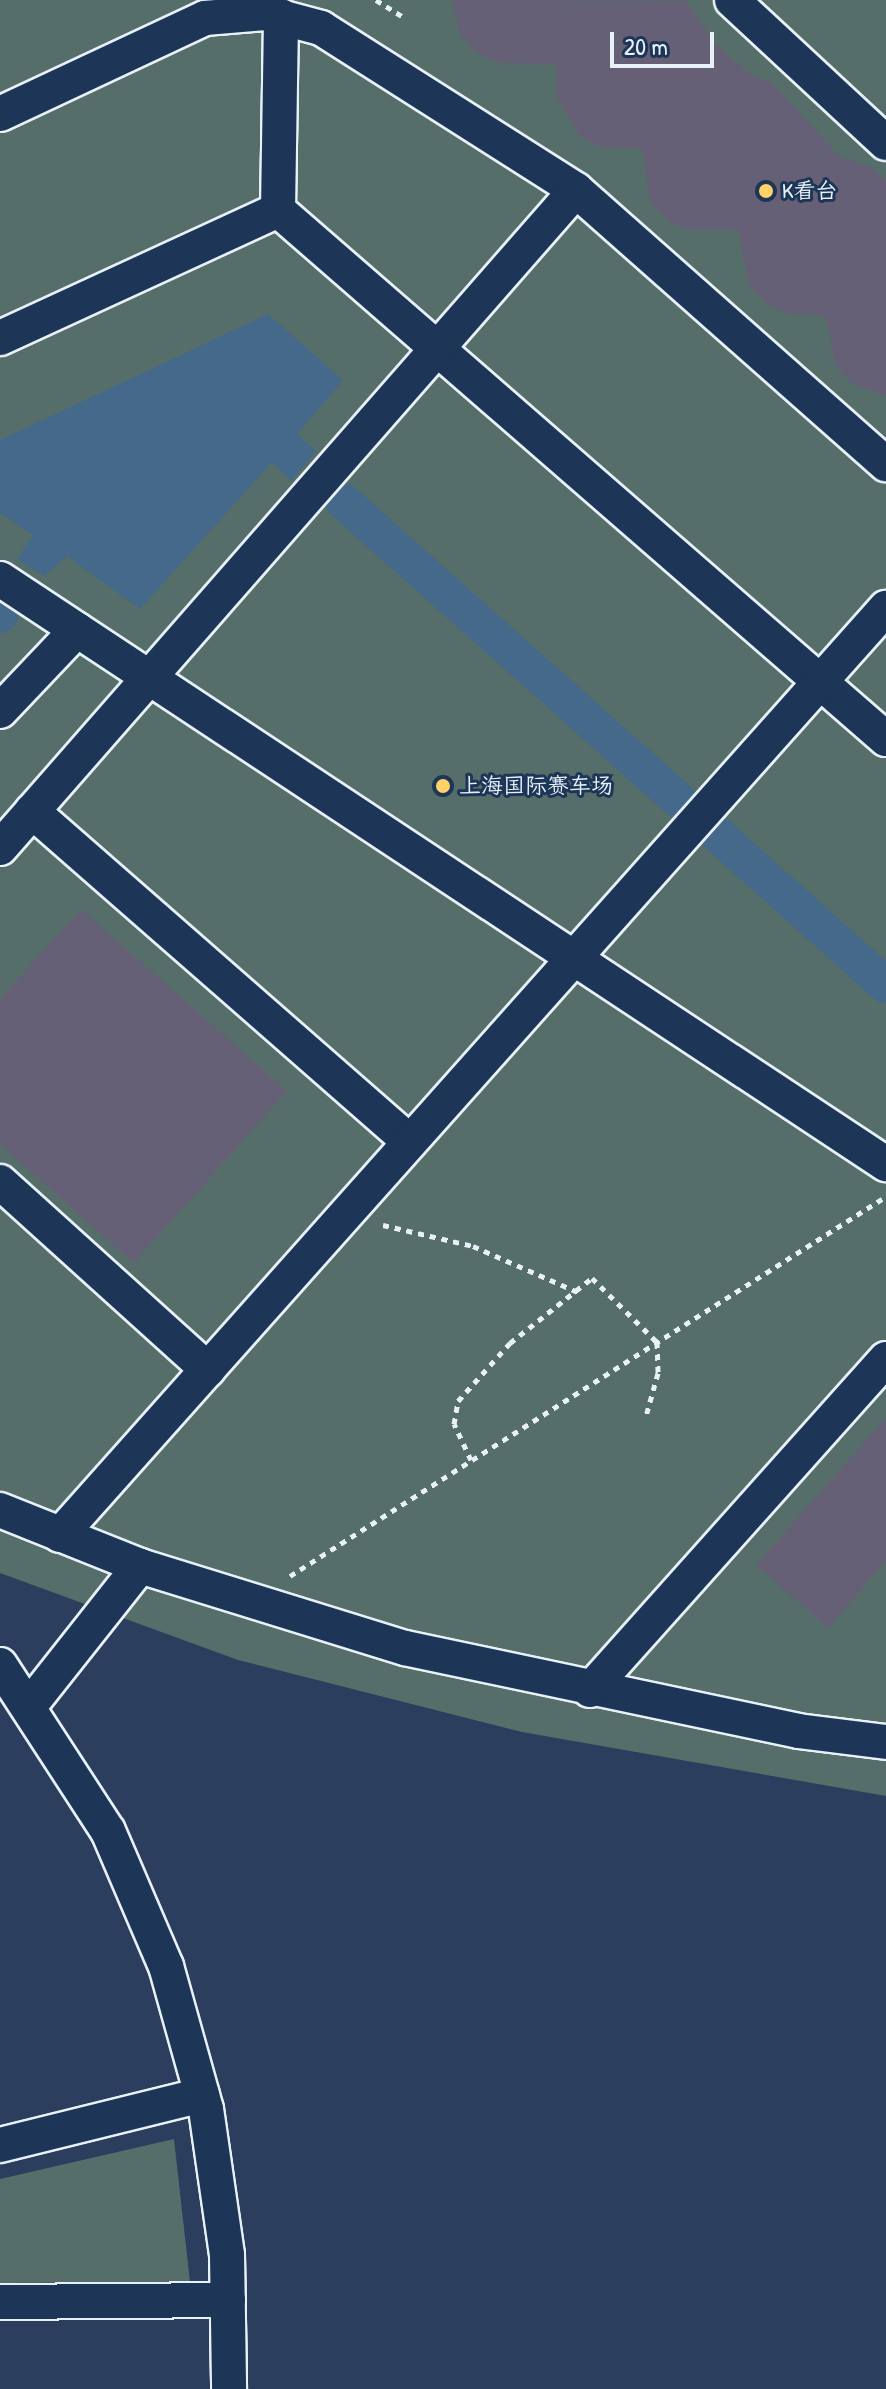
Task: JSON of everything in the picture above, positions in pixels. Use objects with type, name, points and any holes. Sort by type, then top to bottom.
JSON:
[{"type":"street","points":[[732,0],[886,143]]},
{"type":"street","points":[[0,114],[205,18],[237,11],[281,16],[321,28],[576,190],[886,464]]},
{"type":"street","points":[[278,210],[281,16]]},
{"type":"street","points":[[0,848],[576,190]]},
{"type":"street","points":[[1,335],[278,210]]},
{"type":"street","points":[[278,210],[886,739]]},
{"type":"street","points":[[0,579],[886,1164]]},
{"type":"street","points":[[60,1535],[886,608]]},
{"type":"street","points":[[0,711],[77,630]]},
{"type":"street","points":[[32,811],[410,1142]]},
{"type":"street","points":[[0,1182],[208,1370]]},
{"type":"street","points":[[590,1690],[886,1359]]},
{"type":"street","points":[[0,1510],[140,1566],[248,1602],[590,1690],[886,1742]]},
{"type":"street","points":[[31,1704],[140,1566]]},
{"type":"street","points":[[0,1665],[31,1704],[108,1831],[166,1966],[202,2095],[228,2300],[229,2389]]},
{"type":"street","points":[[0,2145],[202,2095]]},
{"type":"street","points":[[0,2302],[228,2300]]},
{"type":"path","points":[[376,0],[403,17]]},
{"type":"path","points":[[248,1602],[886,1196]]},
{"type":"path","points":[[345,1216],[473,1246],[578,1292]]},
{"type":"path","points":[[471,1460],[454,1424],[458,1401],[510,1343],[592,1278],[657,1342],[658,1373],[646,1416]]},
{"type":"green space","name":"上海国际赛车场","points":[[0,0],[886,0],[886,1796],[522,1732],[238,1660],[0,1573]]},
{"type":"green space","points":[[174,2139],[190,2282],[0,2283],[0,2179]]},
{"type":"water","points":[[268,314],[343,380],[297,434],[316,451],[291,481],[272,462],[140,609],[67,556],[44,576],[17,559],[33,535],[0,513],[0,440]]},
{"type":"building","name":"K看台","points":[[452,0],[686,1],[717,45],[751,75],[772,83],[840,157],[872,167],[886,181],[886,396],[851,383],[836,366],[826,316],[785,313],[765,303],[749,285],[738,230],[686,230],[666,219],[650,202],[642,149],[599,147],[580,136],[557,98],[556,65],[495,62],[475,52],[460,34]]},
{"type":"building","points":[[81,909],[287,1091],[134,1263],[0,1144],[0,999]]},
{"type":"building","points":[[886,1418],[886,1561],[828,1628],[756,1565]]},
{"type":"waterway","points":[[343,501],[679,800]]},
{"type":"waterway","points":[[718,835],[886,985]]},
{"type":"place","name":"K看台","points":[[766,191]]},
{"type":"place","name":"上海国际赛车场","points":[[443,786]]}]
